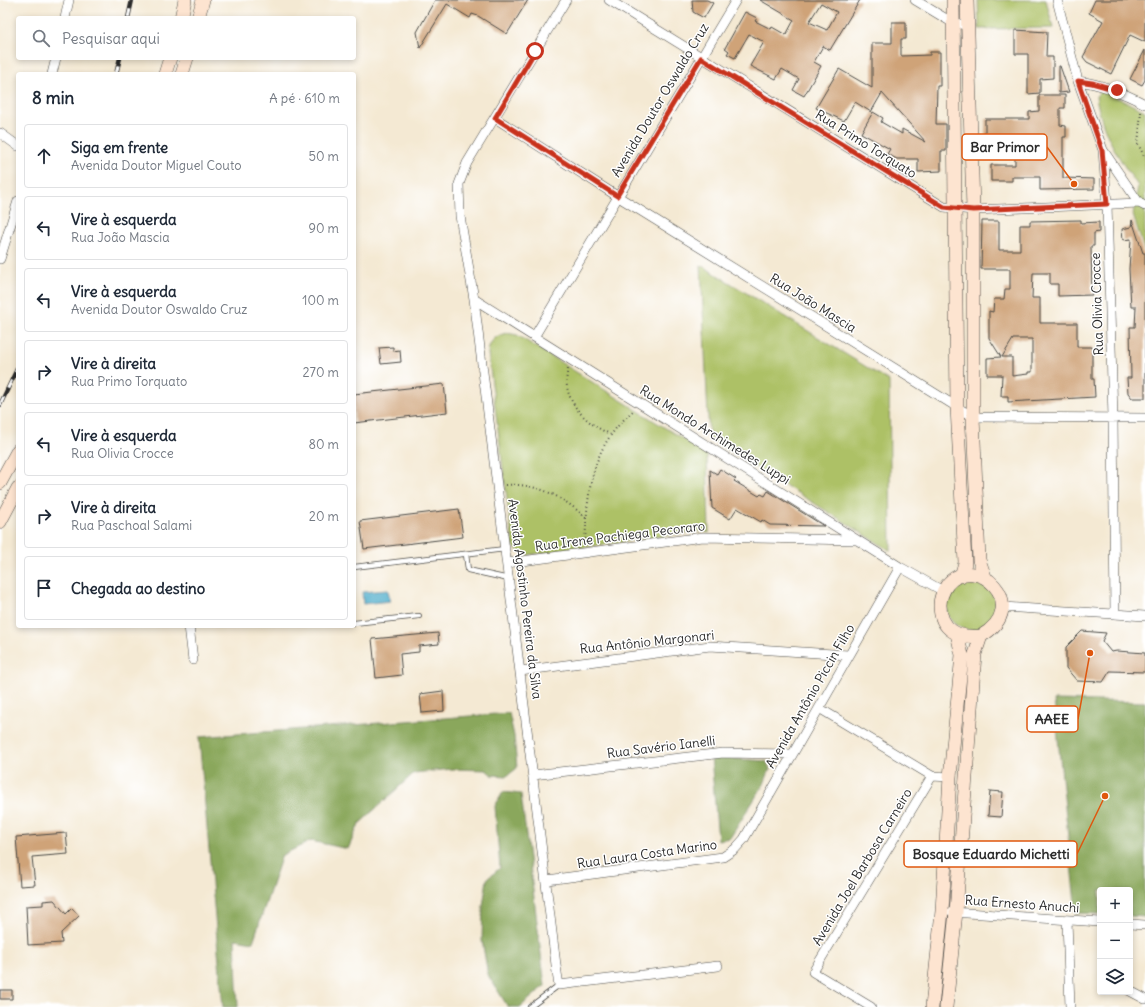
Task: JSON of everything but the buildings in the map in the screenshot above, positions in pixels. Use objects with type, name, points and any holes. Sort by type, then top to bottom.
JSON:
[{"type":"street","points":[[65,16],[69,0]]},
{"type":"street","points":[[181,16],[185,0]]},
{"type":"street","points":[[199,16],[203,0]]},
{"type":"street","name":"Avenida Agostinho Pereira da Silva","points":[[559,985],[474,299],[460,216],[459,184],[467,163],[566,0]]},
{"type":"street","name":"Rua Primo Torquato","points":[[609,0],[944,207],[973,210],[1107,204],[1142,204]]},
{"type":"street","name":"Avenida Doutor Oswaldo Cruz","points":[[534,337],[617,196],[736,0]]},
{"type":"street","points":[[916,0],[953,23],[967,25]]},
{"type":"street","points":[[953,0],[957,407],[965,563],[961,576]]},
{"type":"street","points":[[968,0],[967,25],[973,210],[974,417],[979,560],[985,577]]},
{"type":"street","name":"Rua Olivia Crocce","points":[[1057,0],[1078,81],[1102,150],[1107,204],[1113,418],[1115,614]]},
{"type":"street","points":[[52,72],[56,60]]},
{"type":"street","points":[[166,72],[169,60]]},
{"type":"street","points":[[183,72],[186,60]]},
{"type":"street","points":[[1078,81],[1117,90],[1143,103]]},
{"type":"street","name":"Rua João Mascia","points":[[495,118],[617,196],[974,417]]},
{"type":"street","points":[[0,133],[16,145]]},
{"type":"street","points":[[1102,150],[1142,204]]},
{"type":"street","points":[[0,259],[16,207]]},
{"type":"street","name":"Rua Mondo Archimedes Luppi","points":[[474,299],[900,567],[943,591]]},
{"type":"street","points":[[974,417],[1145,418]]},
{"type":"street","points":[[0,483],[16,454]]},
{"type":"street","points":[[0,522],[16,492]]},
{"type":"street","name":"Rua Irene Pachiega Pecoraro","points":[[507,563],[703,537],[857,540]]},
{"type":"street","name":"Avenida Antônio Piccin Filho","points":[[744,839],[791,754],[900,567]]},
{"type":"street","points":[[973,574],[985,577],[995,584],[1001,595],[1003,607],[1000,619],[992,629],[981,636],[969,638],[957,634],[947,627],[941,616],[939,604],[943,591],[950,582],[961,576],[973,574]]},
{"type":"street","points":[[1003,607],[1145,616]]},
{"type":"street","points":[[189,628],[193,660]]},
{"type":"street","points":[[932,1007],[942,911],[950,777],[962,655],[957,634]]},
{"type":"street","points":[[946,1007],[956,912],[975,654],[981,636]]},
{"type":"street","name":"Rua Antônio Margonari","points":[[520,671],[710,646],[848,655]]},
{"type":"street","points":[[819,708],[932,776],[950,777]]},
{"type":"street","name":"Rua Savério Ianelli","points":[[533,775],[723,753],[791,754]]},
{"type":"street","name":"Avenida Joel Barbosa Carneiro","points":[[871,1007],[813,972],[932,776]]},
{"type":"street","name":"Rua Laura Costa Marino","points":[[547,880],[723,857],[735,849],[744,839]]},
{"type":"street","name":"Rua Ernesto Anuchi","points":[[942,911],[1097,922]]},
{"type":"street","points":[[1067,920],[1070,1007]]},
{"type":"street","points":[[1133,924],[1145,925]]},
{"type":"street","points":[[559,985],[718,966]]},
{"type":"street","points":[[1133,994],[1145,1001]]},
{"type":"lane","points":[[356,567],[505,549]]},
{"type":"lane","points":[[466,554],[468,570],[509,579]]},
{"type":"lane","points":[[356,623],[419,616]]},
{"type":"lane","points":[[530,1007],[559,985]]},
{"type":"path","points":[[1143,103],[1138,144],[1145,158]]},
{"type":"path","points":[[571,360],[567,373],[567,387],[577,410],[596,428],[610,434]]},
{"type":"path","points":[[585,553],[590,484],[594,467],[610,434],[620,422],[641,404]]},
{"type":"path","points":[[497,486],[519,485],[546,491],[561,498],[587,519]]},
{"type":"green space","points":[[978,0],[1046,0],[1053,28],[979,29]]},
{"type":"green space","points":[[1100,92],[1105,92],[1145,111],[1145,252],[1133,215],[1138,186],[1123,164],[1106,133],[1096,96]]},
{"type":"green space","points":[[701,265],[889,381],[891,551],[709,438]]},
{"type":"green space","points":[[507,333],[517,335],[707,454],[709,533],[700,531],[528,555],[517,550],[513,545],[488,353],[490,345],[494,339]]},
{"type":"green space","points":[[971,580],[985,584],[992,591],[996,605],[992,619],[985,626],[971,630],[957,626],[950,619],[946,605],[950,591],[957,584]]},
{"type":"green space","points":[[1054,700],[1145,702],[1145,917],[1133,916],[1133,887],[1097,887],[1097,914],[1076,913]]},
{"type":"green space","points":[[509,713],[514,736],[517,768],[507,776],[492,775],[486,770],[452,769],[414,773],[359,824],[348,849],[311,841],[282,855],[253,942],[235,939],[238,1007],[223,1007],[199,737]]},
{"type":"green space","points":[[711,757],[766,761],[770,769],[764,784],[730,838],[718,840]]},
{"type":"green space","points":[[503,792],[521,794],[545,986],[520,1007],[508,1007],[488,975],[482,940],[483,906],[487,879],[500,868],[495,806]]},
{"type":"water","points":[[388,590],[390,601],[363,604],[362,592]]},
{"type":"railway","points":[[128,16],[132,0]]},
{"type":"railway","points":[[116,72],[120,60]]},
{"type":"railway","points":[[0,405],[16,371]]},
{"type":"place","name":"Bar Primor","points":[[1074,184]]},
{"type":"place","name":"AAEE","points":[[1090,653]]},
{"type":"place","name":"Bosque Eduardo Michetti","points":[[1105,796]]},
{"type":"route","points":[[535,51],[495,118],[617,196],[701,58],[944,207],[973,210],[1107,204],[1102,150],[1078,81],[1117,90]]}]
